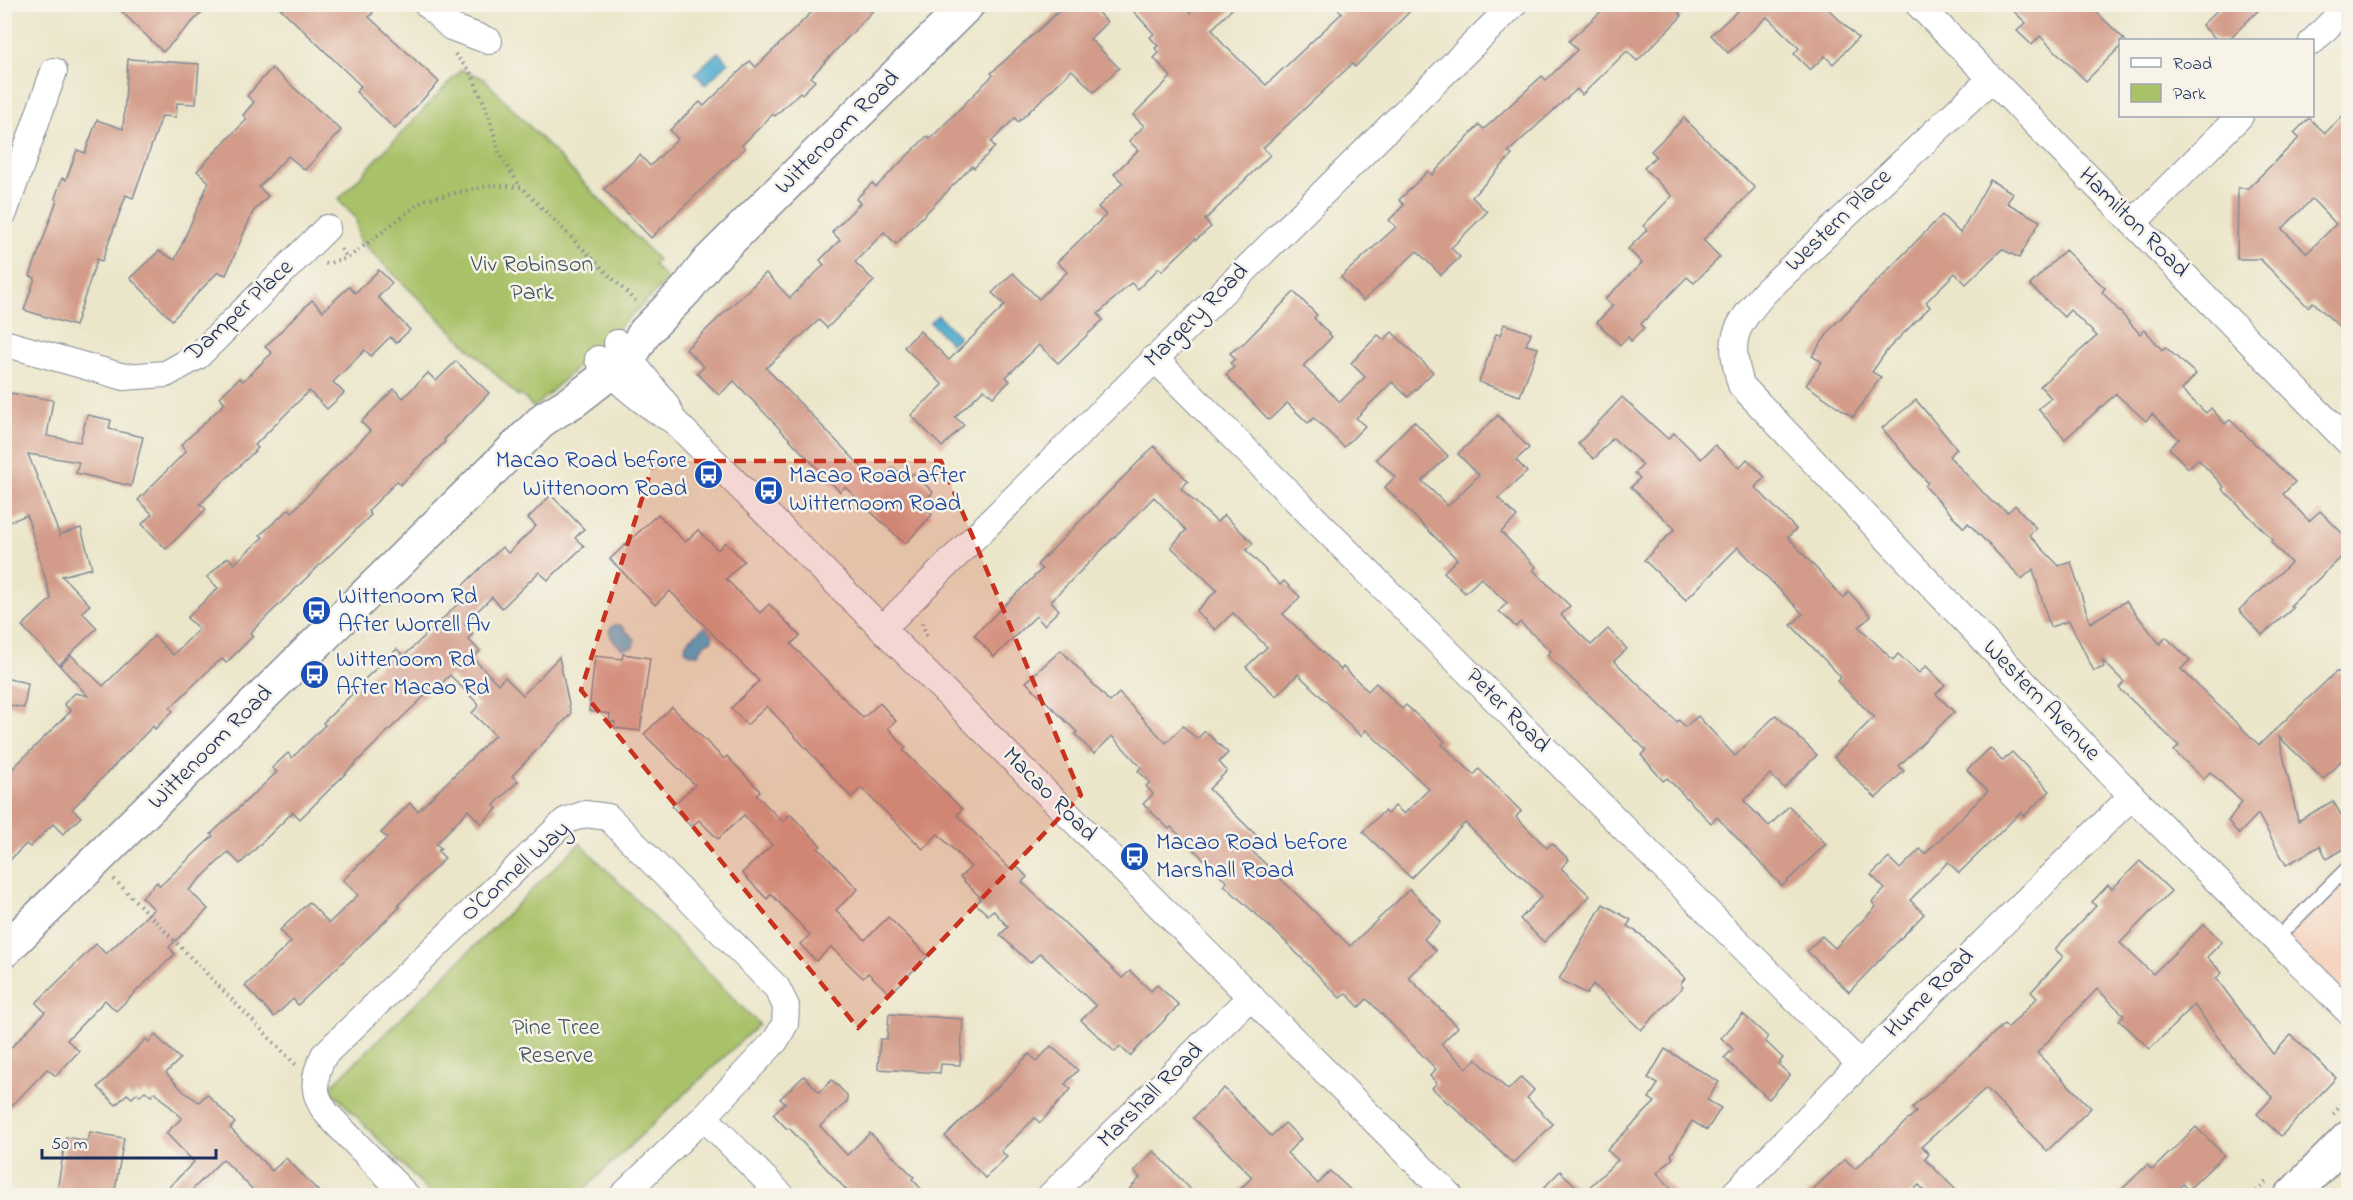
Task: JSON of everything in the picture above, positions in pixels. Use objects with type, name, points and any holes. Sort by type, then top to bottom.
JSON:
[{"type":"street","points":[[427,4],[451,27],[489,41]]},
{"type":"street","name":"Wittenoom Road","points":[[4,951],[545,418],[563,388],[582,370],[614,358],[645,332],[686,290],[708,262],[969,4]]},
{"type":"street","name":"Margery Road","points":[[882,629],[1514,4]]},
{"type":"street","name":"Hamilton Road","points":[[1918,4],[2349,442]]},
{"type":"street","points":[[2314,41],[2349,6]]},
{"type":"street","points":[[4,213],[54,71]]},
{"type":"street","name":"Western Place","points":[[1741,385],[1734,361],[1733,342],[1741,320],[1765,292],[1990,79]]},
{"type":"street","points":[[2133,223],[2239,117]]},
{"type":"street","name":"Damper Place","points":[[4,342],[124,376],[166,374],[198,356],[327,228]]},
{"type":"street","name":"Wittenoom Road","points":[[614,358],[627,327],[675,280],[708,262]]},
{"type":"street","name":"Macao Road","points":[[614,358],[665,403],[674,421],[1450,1196]]},
{"type":"street","name":"Peter Road","points":[[1154,358],[1860,1064]]},
{"type":"street","name":"Western Avenue","points":[[1741,385],[2132,796],[2349,1011]]},
{"type":"street","name":"Hume Road","points":[[1732,1196],[1860,1064],[2132,796]]},
{"type":"street","name":"O'Connell Way","points":[[315,1084],[318,1066],[324,1055],[565,821],[585,814],[608,818],[777,988],[786,1006],[784,1024],[776,1040],[704,1117],[622,1196]]},
{"type":"street","name":"Marshall Road","points":[[1050,1196],[1251,996]]},
{"type":"street","points":[[315,1084],[318,1102],[328,1115],[407,1196]]},
{"type":"street","points":[[704,1117],[782,1196]]},
{"type":"street","points":[[2291,1196],[2349,1138]]},
{"type":"lane","points":[[2276,939],[2349,867]]},
{"type":"path","points":[[461,62],[472,75],[488,113],[500,155],[521,187],[644,310]]},
{"type":"path","points":[[327,228],[348,258],[424,200],[492,185],[521,187]]},
{"type":"path","points":[[96,861],[315,1084]]},
{"type":"highlighted area","points":[[654,461],[941,461],[1081,795],[858,1028],[581,690]]},
{"type":"shaded area","points":[[2348,856],[2348,1011],[2269,932]]},
{"type":"green space","name":"Viv Robinson Park","points":[[461,70],[483,78],[658,260],[653,265],[668,280],[534,408],[520,394],[518,396],[359,240],[356,218],[338,200]]},
{"type":"green space","name":"Pine Tree Reserve","points":[[580,843],[759,1024],[578,1195],[432,1195],[329,1088]]},
{"type":"water","points":[[718,52],[728,63],[705,85],[695,73]]},
{"type":"water","points":[[938,315],[959,337],[951,344],[930,322]]},
{"type":"water","points":[[614,625],[620,625],[635,639],[633,647],[622,649],[612,639],[609,630]]},
{"type":"water","points":[[705,626],[713,634],[712,640],[705,643],[698,654],[690,654],[685,650],[686,643]]},
{"type":"building","points":[[114,4],[210,4],[163,52]]},
{"type":"building","points":[[276,4],[364,4],[373,13],[369,17],[439,82],[395,129],[356,92],[361,86]]},
{"type":"building","points":[[820,4],[879,4],[811,77],[815,81],[775,116],[773,114],[742,145],[745,148],[651,238],[604,189],[640,155],[650,166],[678,139],[670,130],[700,102],[704,106],[750,61],[756,67]]},
{"type":"building","points":[[1067,4],[1090,4],[1107,22],[1090,39],[1119,68],[1094,92],[1072,70],[1018,122],[1015,118],[991,142],[995,147],[974,168],[972,166],[896,244],[884,232],[855,262],[874,281],[827,328],[819,320],[766,368],[877,483],[893,467],[907,480],[913,473],[933,492],[921,505],[932,515],[905,544],[845,487],[840,492],[734,381],[719,395],[697,373],[704,367],[686,349],[766,273],[790,298],[824,265],[820,260],[840,240],[832,232],[860,203],[856,199],[872,183],[876,187],[927,136],[930,139],[993,75],[991,73]]},
{"type":"building","points":[[1127,4],[1182,4],[1190,13],[1199,4],[1237,4],[1212,29],[1223,44],[1266,85],[1342,13],[1333,4],[1417,4],[1355,67],[1352,64],[1263,148],[1270,155],[1205,220],[1211,227],[1162,271],[1159,268],[1138,289],[1131,283],[1098,314],[1103,320],[1058,363],[1039,345],[1006,377],[1010,381],[993,397],[984,389],[955,417],[964,425],[942,447],[911,415],[943,385],[904,347],[920,331],[949,360],[1005,305],[992,293],[1013,273],[1039,299],[1067,272],[1057,262],[1106,215],[1098,207],[1123,183],[1114,174],[1138,150],[1129,141],[1144,126],[1133,115],[1171,77],[1154,58],[1159,53],[1155,48],[1158,46],[1150,37],[1154,34]]},
{"type":"building","points":[[1609,4],[1671,4],[1682,16],[1637,61],[1627,51],[1582,95],[1577,89],[1508,152],[1512,155],[1472,197],[1487,212],[1451,248],[1460,257],[1441,275],[1417,251],[1363,301],[1341,277],[1396,227],[1389,220],[1404,205],[1399,200],[1428,171],[1432,175],[1479,125],[1484,129],[1542,76],[1546,80],[1577,50],[1569,41]]},
{"type":"building","points":[[1745,4],[1823,4],[1858,38],[1833,64],[1825,56],[1810,70],[1794,54],[1799,48],[1767,17],[1728,53],[1711,35]]},
{"type":"building","points":[[2006,4],[2088,4],[2124,39],[2119,39],[2119,48],[2086,81],[2040,36],[2032,45],[2017,31],[2026,23]]},
{"type":"building","points":[[2224,4],[2265,4],[2229,39],[2216,39],[2202,25]]},
{"type":"building","points":[[128,59],[199,64],[196,104],[177,103],[176,117],[162,116],[133,198],[126,195],[102,261],[97,259],[75,326],[24,310],[35,278],[30,276],[57,200],[55,198],[62,178],[66,180],[77,150],[85,153],[97,120],[123,129]]},
{"type":"building","points":[[272,68],[341,130],[305,170],[288,156],[259,187],[268,196],[253,212],[226,275],[218,272],[172,320],[130,278],[159,251],[175,260],[209,182],[197,171],[247,119],[243,115],[254,102],[247,96]]},
{"type":"building","points":[[2349,110],[2349,336],[2313,302],[2308,307],[2260,259],[2237,259],[2238,188],[2248,188],[2299,138],[2294,133],[2309,118],[2325,133]],"holes":[[[2312,199],[2336,224],[2307,253],[2282,229]]]},
{"type":"building","points":[[1684,118],[1755,188],[1703,240],[1720,257],[1694,283],[1687,277],[1641,324],[1644,328],[1631,341],[1628,337],[1620,345],[1597,322],[1613,306],[1605,299],[1642,263],[1628,249],[1647,230],[1643,226],[1672,196],[1644,168],[1656,156],[1651,151]]},
{"type":"building","points":[[1990,180],[2013,193],[2007,203],[2040,221],[2019,258],[2002,249],[1966,284],[1955,273],[1926,302],[1930,307],[1888,349],[1872,372],[1881,377],[1853,417],[1806,385],[1822,362],[1812,356],[1833,326],[1942,215],[1960,233]]},
{"type":"building","points":[[2065,250],[2105,288],[2102,292],[2140,334],[2145,330],[2162,350],[2165,347],[2196,374],[2182,390],[2206,413],[2211,408],[2225,424],[2230,420],[2295,482],[2283,494],[2309,521],[2320,511],[2349,540],[2349,550],[2290,606],[2293,608],[2262,635],[2239,610],[2291,563],[2271,542],[2273,540],[2222,489],[2224,487],[2198,459],[2188,468],[2169,448],[2179,439],[2152,414],[2146,421],[2116,394],[2065,439],[2038,409],[2051,398],[2040,386],[2097,336],[2070,310],[2064,317],[2030,285]]},
{"type":"building","points":[[379,270],[392,283],[378,297],[410,330],[396,343],[390,337],[371,356],[365,350],[333,382],[344,393],[327,409],[309,391],[255,445],[258,448],[200,504],[206,509],[166,549],[142,524],[152,514],[138,500],[186,451],[181,445],[225,403],[220,397],[239,378],[243,381],[272,353],[265,347],[312,300],[323,311],[349,287],[355,293]]},
{"type":"building","points":[[1294,292],[1317,315],[1314,318],[1332,337],[1303,366],[1340,402],[1365,377],[1351,363],[1378,335],[1384,340],[1392,332],[1433,372],[1408,397],[1392,382],[1356,418],[1365,426],[1344,447],[1314,418],[1308,423],[1287,403],[1269,420],[1226,375],[1234,367],[1230,363],[1235,359],[1230,353],[1245,342]]},
{"type":"building","points":[[1504,324],[1531,333],[1526,345],[1538,348],[1520,396],[1479,382],[1496,334],[1500,335]]},
{"type":"building","points":[[456,361],[489,393],[444,440],[445,442],[400,485],[397,481],[368,511],[371,515],[250,633],[253,636],[226,663],[222,659],[212,667],[170,708],[173,711],[155,729],[153,726],[72,809],[81,817],[63,834],[53,824],[30,847],[26,844],[4,866],[4,777],[71,711],[64,704],[75,693],[88,696],[60,666],[71,655],[103,686],[154,636],[173,655],[199,629],[187,618],[218,588],[207,577],[228,557],[234,564],[263,537],[260,535],[289,509],[292,512],[370,431],[361,422],[394,389],[403,398],[428,373],[436,381]]},
{"type":"building","points":[[4,392],[53,400],[47,436],[80,442],[87,415],[111,420],[109,429],[143,437],[131,486],[76,473],[79,462],[28,454],[60,536],[81,528],[92,568],[62,576],[90,605],[82,612],[97,628],[59,665],[22,626],[51,599],[27,515],[4,524]]},
{"type":"building","points":[[1622,397],[1668,439],[1674,433],[1701,459],[1715,445],[1739,468],[1747,459],[1765,477],[1755,487],[1796,529],[1788,537],[1843,598],[1849,592],[1871,616],[1859,627],[1893,660],[1898,654],[1919,673],[1926,666],[1945,685],[1936,694],[1954,712],[1899,766],[1904,771],[1876,798],[1834,757],[1874,717],[1837,681],[1841,677],[1791,625],[1803,614],[1738,547],[1686,600],[1644,560],[1675,529],[1631,487],[1640,478],[1635,473],[1643,465],[1613,438],[1594,459],[1578,444]]},
{"type":"building","points":[[1916,400],[1957,449],[1949,456],[1991,501],[2008,512],[2015,505],[2036,528],[2029,535],[2059,566],[2071,562],[2090,623],[2126,601],[2160,644],[2166,637],[2190,660],[2181,669],[2259,745],[2336,672],[2349,673],[2349,753],[2323,779],[2279,737],[2298,821],[2333,801],[2349,828],[2349,846],[2327,859],[2320,846],[2286,865],[2258,814],[2239,834],[2228,821],[2242,802],[2210,772],[2204,779],[2174,751],[2179,746],[2119,688],[2124,682],[2102,660],[2104,667],[2094,671],[2069,621],[2050,627],[2033,569],[2022,579],[1968,523],[1964,528],[1925,486],[1928,483],[1882,428]]},
{"type":"building","points":[[1498,415],[1529,448],[1516,460],[1527,472],[1498,498],[1517,517],[1501,532],[1536,567],[1533,570],[1570,606],[1561,615],[1591,645],[1608,629],[1627,649],[1614,661],[1677,722],[1679,720],[1685,727],[1698,716],[1735,756],[1776,715],[1817,755],[1784,788],[1770,774],[1744,801],[1769,826],[1789,806],[1826,844],[1782,886],[1717,817],[1711,823],[1667,778],[1663,781],[1641,755],[1646,750],[1547,655],[1551,651],[1520,622],[1516,627],[1499,611],[1507,603],[1481,578],[1465,593],[1444,572],[1457,559],[1385,487],[1395,477],[1376,459],[1414,421],[1448,456],[1422,481],[1448,506],[1479,475],[1458,454]]},
{"type":"building","points":[[1154,446],[1188,481],[1181,489],[1217,522],[1224,515],[1253,543],[1246,550],[1280,585],[1284,581],[1300,597],[1283,614],[1341,670],[1343,667],[1368,691],[1376,683],[1402,709],[1406,705],[1445,741],[1442,744],[1474,775],[1479,769],[1521,811],[1516,817],[1547,848],[1552,843],[1569,860],[1561,868],[1590,896],[1544,942],[1520,919],[1542,896],[1465,823],[1411,878],[1363,832],[1384,811],[1387,814],[1395,806],[1404,814],[1429,789],[1366,730],[1361,736],[1298,674],[1276,696],[1246,667],[1267,647],[1233,613],[1215,630],[1196,611],[1217,590],[1171,547],[1186,530],[1154,497],[1051,601],[1059,610],[1044,625],[1036,616],[994,657],[974,635],[1042,569],[1037,565]]},
{"type":"building","points":[[551,495],[584,529],[575,538],[584,546],[548,580],[539,572],[502,608],[492,597],[464,624],[473,634],[468,639],[480,651],[473,658],[498,684],[505,677],[523,695],[559,657],[571,714],[512,776],[518,781],[494,805],[497,809],[481,824],[468,810],[436,844],[441,848],[438,851],[445,858],[398,905],[400,907],[298,1005],[293,999],[274,1017],[245,986],[291,942],[280,930],[309,902],[329,923],[358,895],[343,880],[387,838],[381,833],[410,803],[418,811],[495,735],[472,713],[479,705],[450,675],[441,684],[439,682],[300,819],[293,812],[240,864],[228,852],[189,890],[208,909],[169,947],[175,954],[116,1011],[105,1000],[67,1040],[79,1051],[56,1076],[47,1069],[4,1114],[4,1055],[45,1012],[36,1003],[96,944],[106,954],[154,909],[142,897],[157,882],[160,886],[213,836],[211,834],[277,772],[272,768],[288,753],[292,758],[325,725],[323,723],[352,694],[351,692],[397,649],[404,656],[461,601],[454,594],[502,547],[508,553],[536,526],[528,518]]},
{"type":"building","points":[[658,514],[685,542],[698,530],[718,550],[725,542],[744,561],[726,579],[760,613],[769,604],[800,636],[791,644],[863,718],[880,703],[896,721],[888,728],[906,748],[903,750],[962,809],[957,815],[1010,869],[1015,864],[1027,877],[1022,882],[1122,978],[1130,971],[1151,991],[1157,985],[1179,1005],[1130,1056],[1120,1046],[1115,1052],[1081,1020],[1096,1006],[1040,953],[1030,963],[1000,935],[1008,927],[993,910],[988,915],[976,904],[981,898],[960,877],[971,867],[938,834],[923,849],[861,788],[851,797],[767,706],[747,725],[731,708],[759,681],[670,591],[655,605],[610,559]]},
{"type":"building","points":[[1061,650],[1110,702],[1119,693],[1166,743],[1183,726],[1197,739],[1205,731],[1228,753],[1219,762],[1227,771],[1209,789],[1258,837],[1248,847],[1350,946],[1410,889],[1441,922],[1424,939],[1436,951],[1408,977],[1458,1027],[1441,1044],[1467,1068],[1476,1059],[1508,1090],[1521,1077],[1534,1090],[1527,1098],[1553,1124],[1513,1164],[1432,1088],[1437,1083],[1430,1076],[1436,1069],[1367,999],[1359,1007],[1346,993],[1340,998],[1282,938],[1224,885],[1227,882],[1171,827],[1169,829],[1143,804],[1153,794],[1146,786],[1150,782],[1138,771],[1141,767],[1112,736],[1094,754],[1075,734],[1077,732],[1026,682]]},
{"type":"building","points":[[623,654],[650,658],[640,731],[615,728],[615,722],[609,722],[610,714],[589,711],[595,656],[622,659]]},
{"type":"building","points":[[4,678],[28,683],[24,708],[4,704]]},
{"type":"building","points":[[672,707],[724,759],[727,756],[760,791],[756,795],[783,822],[790,814],[821,846],[818,848],[858,889],[836,910],[865,940],[888,917],[928,956],[890,994],[868,973],[863,978],[831,947],[816,961],[800,944],[810,935],[771,894],[767,899],[742,873],[772,845],[744,815],[718,839],[699,820],[691,827],[672,806],[695,785],[644,734]]},
{"type":"building","points":[[1990,748],[2002,761],[2012,752],[2050,791],[2024,816],[2021,812],[1959,873],[1948,862],[1910,900],[1924,914],[1849,992],[1807,951],[1822,936],[1835,948],[1876,907],[1872,902],[1885,889],[1871,875],[1889,858],[1900,869],[1920,849],[1925,854],[1988,791],[1967,770]]},
{"type":"building","points":[[2140,861],[2171,891],[2120,943],[2153,974],[2204,924],[2222,942],[2207,957],[2222,973],[2216,978],[2273,1054],[2291,1035],[2336,1078],[2281,1136],[2257,1114],[2273,1097],[2240,1067],[2194,1005],[2150,1049],[2119,1020],[2124,1015],[2097,989],[2037,1053],[2091,1108],[2047,1151],[1986,1088],[1922,1146],[1929,1154],[1925,1159],[1962,1196],[1930,1196],[1919,1185],[1907,1196],[1806,1196],[1845,1159],[1855,1169],[1916,1112],[1912,1108],[2004,1024],[2008,1028],[2037,998],[2031,992],[2063,957],[2055,949],[2096,906],[2092,902],[2108,885],[2112,889]]},
{"type":"building","points":[[1603,904],[1631,920],[1627,926],[1640,934],[1685,978],[1680,984],[1683,987],[1641,1030],[1593,984],[1587,994],[1559,979]]},
{"type":"building","points":[[889,1014],[963,1019],[960,1065],[941,1064],[940,1073],[878,1069],[880,1039],[887,1039]]},
{"type":"building","points":[[1743,1014],[1768,1037],[1765,1041],[1783,1058],[1778,1064],[1790,1075],[1769,1099],[1724,1058],[1733,1049],[1721,1038]]},
{"type":"building","points":[[155,1035],[180,1059],[166,1073],[184,1092],[199,1102],[207,1094],[235,1123],[230,1128],[272,1171],[286,1158],[323,1196],[259,1196],[223,1159],[186,1196],[160,1196],[194,1162],[166,1133],[182,1118],[155,1092],[151,1096],[145,1091],[140,1096],[137,1093],[132,1098],[127,1094],[116,1105],[98,1087],[146,1039],[149,1042]]},
{"type":"building","points":[[1051,1046],[1078,1070],[1065,1084],[1071,1089],[1040,1123],[1035,1118],[1001,1151],[1007,1157],[985,1178],[945,1136],[995,1090],[1029,1054],[1037,1061]]},
{"type":"building","points":[[1665,1049],[1719,1082],[1707,1100],[1721,1108],[1707,1130],[1692,1121],[1671,1155],[1673,1158],[1657,1173],[1679,1196],[1536,1196],[1560,1171],[1583,1193],[1618,1160],[1607,1150],[1655,1102],[1649,1098],[1658,1084],[1648,1078]]},
{"type":"building","points":[[804,1076],[819,1092],[832,1080],[847,1095],[847,1102],[820,1126],[847,1155],[870,1133],[914,1177],[912,1179],[928,1196],[852,1196],[789,1128],[787,1129],[773,1114],[785,1103],[780,1099]]},
{"type":"building","points":[[1224,1088],[1271,1136],[1285,1123],[1301,1139],[1287,1153],[1318,1184],[1330,1171],[1357,1196],[1234,1196],[1252,1177],[1193,1118]]},
{"type":"building","points":[[2196,1127],[2224,1155],[2188,1190],[2183,1184],[2171,1196],[2115,1196],[2147,1165],[2152,1170]]},
{"type":"building","points":[[90,1132],[124,1138],[114,1196],[85,1196],[57,1191],[66,1137],[88,1141]]},
{"type":"building","points":[[1154,1151],[1197,1196],[1123,1196],[1140,1178],[1134,1171]]},
{"type":"place","name":"Macao Road before Wittenoom Road","points":[[708,475]]},
{"type":"place","name":"Macao Road after Witternoom Road","points":[[768,490]]},
{"type":"place","name":"Wittenoom Rd After Worrell Av","points":[[317,611]]},
{"type":"place","name":"Wittenoom Rd After Macao Rd","points":[[315,674]]},
{"type":"place","name":"Macao Road before Marshall Road","points":[[1135,857]]}]
